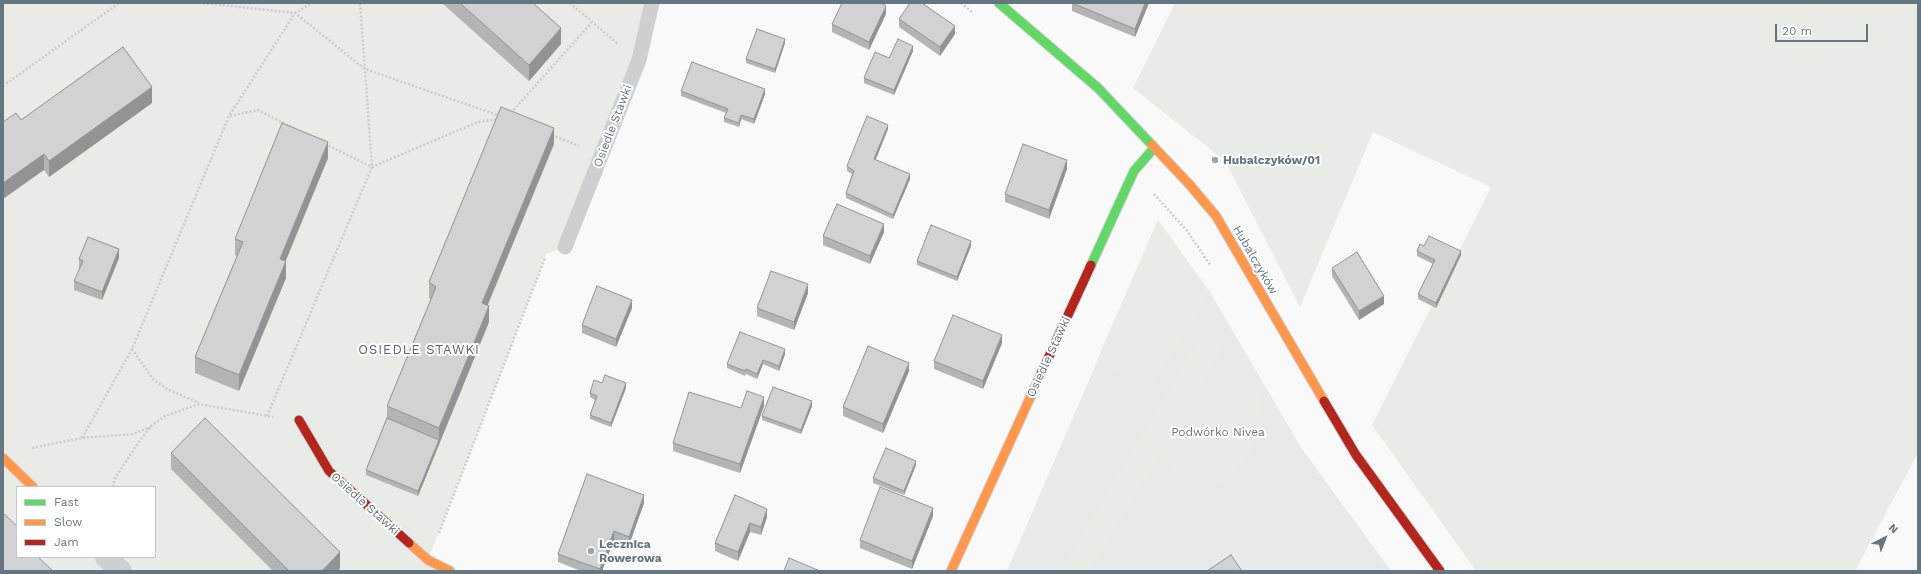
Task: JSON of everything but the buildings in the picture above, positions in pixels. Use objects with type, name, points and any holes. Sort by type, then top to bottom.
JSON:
[{"type":"street","name":"Hubalczyków","points":[[1000,3],[1098,88],[1189,184],[1216,216],[1356,455],[1440,571]]},
{"type":"street","name":"Osiedle Stawki","points":[[951,571],[1134,171],[1154,148]]},
{"type":"street","name":"Osiedle Stawki","points":[[299,420],[329,472],[428,560],[450,571]]},
{"type":"street","points":[[3,458],[32,486]]},
{"type":"street","points":[[107,558],[121,571]]},
{"type":"lane","name":"Osiedle Stawki","points":[[566,247],[639,60],[652,3]]},
{"type":"path","points":[[3,86],[119,3]]},
{"type":"path","points":[[202,3],[295,13],[365,69],[506,118]]},
{"type":"path","points":[[82,438],[132,349],[229,116],[295,13],[312,3]]},
{"type":"path","points":[[267,416],[372,167],[360,3]]},
{"type":"path","points":[[570,3],[639,60]]},
{"type":"path","points":[[961,3],[978,18]]},
{"type":"path","points":[[322,142],[372,167],[478,122],[506,118],[592,22]]},
{"type":"path","points":[[229,116],[258,110],[300,131]]},
{"type":"path","points":[[550,135],[602,154]]},
{"type":"path","points":[[1134,171],[1188,232],[1213,269]]},
{"type":"path","points":[[428,560],[546,254],[566,247]]},
{"type":"path","points":[[132,349],[153,379],[167,389],[199,404],[299,420]]},
{"type":"path","points":[[25,450],[82,438],[134,434],[151,426],[165,416],[199,404]]},
{"type":"path","points":[[112,486],[115,478],[127,459],[151,426]]},
{"type":"shaded area","points":[[1158,220],[1211,294],[1302,449],[1391,571],[1007,571]]},
{"type":"green space","points":[[3,3],[652,3],[565,247],[546,254],[428,560],[450,571],[3,571]]},
{"type":"green space","points":[[1175,3],[1918,3],[1918,453],[1855,571],[1476,571],[1372,425],[1491,187],[1373,132],[1300,307],[1225,161],[1133,88]]},
{"type":"green space","points":[[1158,220],[1211,294],[1149,390],[1097,360]]},
{"type":"green space","name":"Podwórko Nivea","points":[[1203,332],[1225,345],[1201,386],[1241,374],[1258,389],[1264,419],[1250,453],[1232,476],[1210,488],[1190,488],[1176,476],[1163,450],[1090,571],[1060,571]]},
{"type":"traffic: fast","points":[[999,3],[1098,88],[1152,145]]},
{"type":"traffic: fast","points":[[1091,265],[1134,171],[1154,148]]},
{"type":"traffic: slow","points":[[1152,145],[1189,184],[1216,216],[1324,401]]},
{"type":"traffic: slow","points":[[951,571],[1035,387]]},
{"type":"traffic: slow","points":[[3,458],[32,486]]},
{"type":"traffic: slow","points":[[409,543],[428,560],[450,571]]},
{"type":"traffic: jam","points":[[1035,387],[1091,265]]},
{"type":"traffic: jam","points":[[1324,401],[1356,455],[1440,571]]},
{"type":"traffic: jam","points":[[299,420],[329,471],[409,543]]},
{"type":"place","name":"Hubalczyków/01","points":[[1215,160]]},
{"type":"place","name":"Lecznica Rowerowa","points":[[591,551]]},
{"type":"district","name":"OSIEDLE STAWKI","points":[[419,350]]}]
